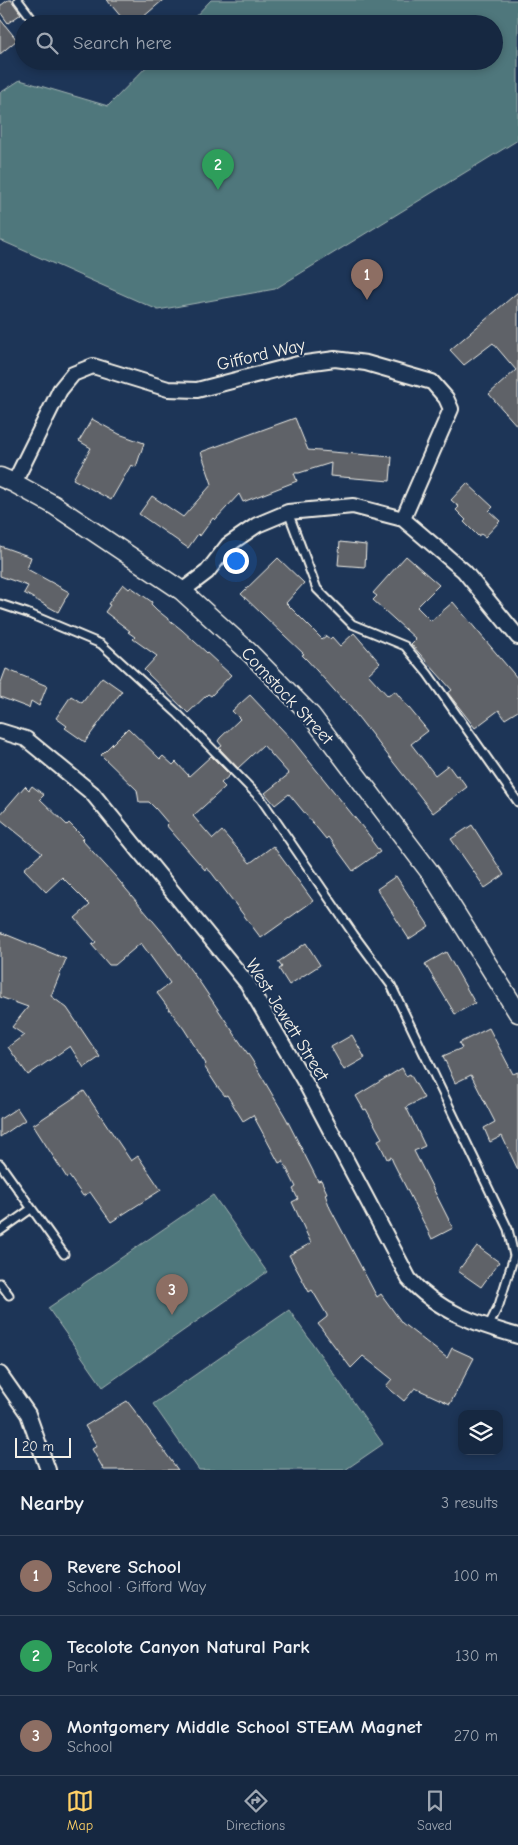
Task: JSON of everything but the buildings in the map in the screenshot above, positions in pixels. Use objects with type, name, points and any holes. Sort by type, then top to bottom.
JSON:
[{"type":"street","name":"Gifford Way","points":[[7,480],[60,390],[73,374],[93,366],[168,389],[196,390],[298,364],[335,359],[366,363],[432,382],[446,398],[451,409],[402,519]]},
{"type":"street","name":"Comstock Street","points":[[7,480],[54,505],[182,591],[250,653],[311,715],[432,876],[518,1013]]},
{"type":"street","points":[[182,591],[207,572],[228,545],[257,525],[288,512],[353,506],[402,519],[464,572],[518,637]]},
{"type":"street","name":"West Jewett Street","points":[[0,731],[26,739],[92,793],[246,983],[306,1084],[409,1279],[421,1292],[444,1308],[488,1328],[518,1336]]},
{"type":"street","points":[[0,1374],[28,1414],[48,1470]]},
{"type":"lane","points":[[18,0],[29,15]]},
{"type":"lane","points":[[288,512],[316,589],[352,624],[405,646],[428,674],[518,802]]},
{"type":"lane","points":[[0,604],[27,613],[101,644],[178,714],[261,800],[354,935],[391,985],[508,1229],[514,1256],[499,1304],[488,1328]]},
{"type":"lane","points":[[0,1164],[64,1254]]},
{"type":"lane","points":[[0,1231],[31,1209]]},
{"type":"lane","points":[[0,1283],[9,1295]]},
{"type":"green space","points":[[211,0],[518,0],[518,140],[275,289],[158,310],[0,240],[0,93],[20,80],[108,106],[143,70],[503,70],[503,15],[197,15]]},
{"type":"green space","points":[[213,1195],[267,1272],[103,1387],[48,1308]]},
{"type":"green space","points":[[289,1310],[383,1444],[345,1470],[199,1470],[153,1404]]},
{"type":"place","name":"Tecolote Canyon Natural Park","points":[[218,190]]},
{"type":"place","name":"Revere School","points":[[367,300]]},
{"type":"place","name":"Montgomery Middle School STEAM Magnet","points":[[172,1315]]}]
